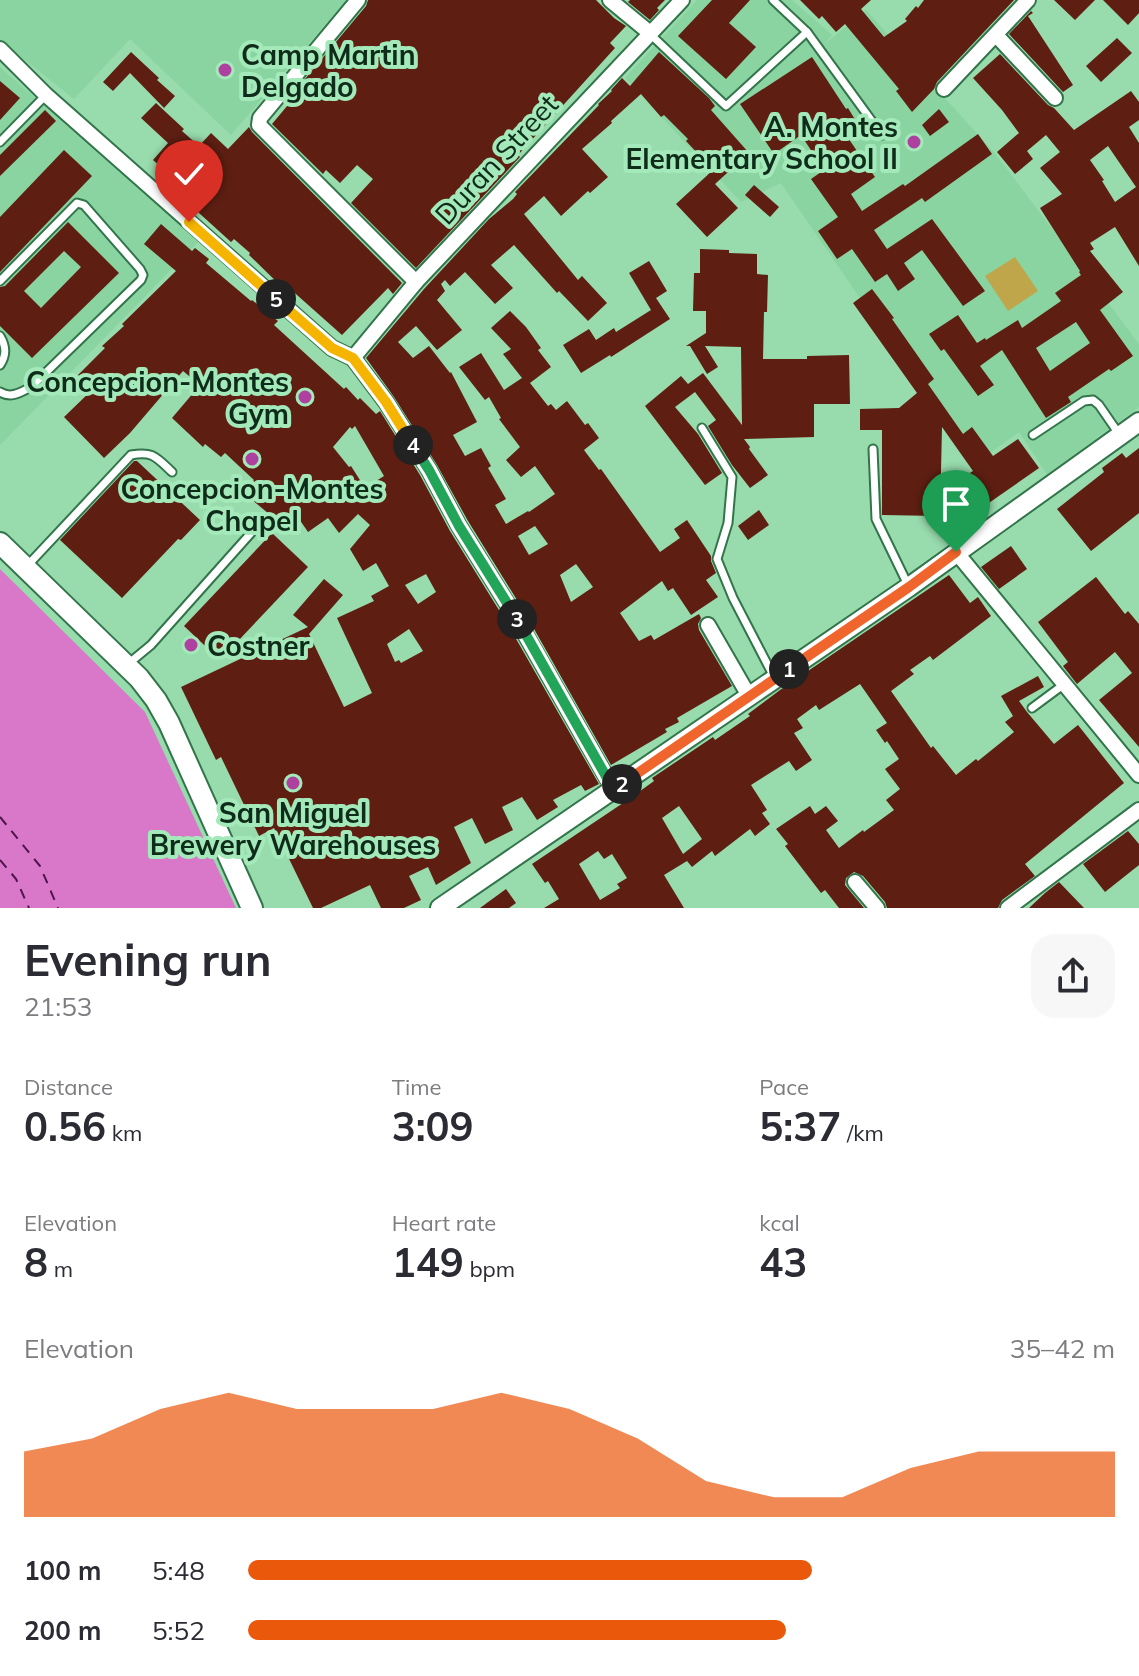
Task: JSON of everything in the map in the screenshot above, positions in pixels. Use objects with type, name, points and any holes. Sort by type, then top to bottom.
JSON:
[{"type":"main road","points":[[0,543],[139,678],[156,700],[252,908]]},
{"type":"street","points":[[358,0],[260,118],[259,125],[416,282]]},
{"type":"street","points":[[610,0],[650,33]]},
{"type":"street","name":"Duran Street","points":[[353,358],[416,282],[682,0]]},
{"type":"street","points":[[944,89],[1028,0]]},
{"type":"street","points":[[996,35],[1055,98]]},
{"type":"street","points":[[0,49],[46,95],[332,348],[353,358],[386,402],[429,470],[615,789]]},
{"type":"street","points":[[440,908],[909,587],[1139,422]]},
{"type":"street","points":[[956,552],[1139,775]]},
{"type":"street","points":[[708,625],[749,696]]},
{"type":"street","points":[[1008,908],[1139,810]]},
{"type":"street","points":[[855,882],[877,908]]},
{"type":"lane","points":[[773,0],[807,32],[882,135]]},
{"type":"lane","points":[[650,33],[726,106],[807,32]]},
{"type":"lane","points":[[0,142],[46,95]]},
{"type":"lane","points":[[0,281],[77,203],[84,205],[143,275],[31,387],[15,395],[0,392]]},
{"type":"lane","points":[[0,336],[5,347],[0,365]]},
{"type":"lane","points":[[1033,435],[1084,401],[1093,400],[1120,436]]},
{"type":"lane","points":[[702,428],[732,477],[728,523],[717,559],[733,598],[775,678]]},
{"type":"lane","points":[[873,449],[876,519],[909,587]]},
{"type":"lane","points":[[26,567],[131,455],[145,452],[172,472]]},
{"type":"lane","points":[[126,666],[151,645],[251,533]]},
{"type":"lane","points":[[1032,708],[1063,685]]},
{"type":"shaded area","name":"Camp Martin Delgado","points":[[0,0],[346,0],[231,135],[130,39],[74,99],[0,40]]},
{"type":"shaded area","points":[[697,0],[792,0],[832,35],[825,44],[866,10],[997,156],[1139,344],[1139,407],[1047,474],[1019,432],[974,464],[781,183],[741,202],[625,78]]},
{"type":"shaded area","points":[[0,67],[198,242],[0,445]]},
{"type":"shaded area","points":[[1015,257],[1038,291],[1008,311],[985,276]]},
{"type":"shaded area","points":[[0,569],[145,712],[236,908],[0,908]]},
{"type":"building","points":[[368,0],[596,0],[626,26],[610,43],[615,48],[518,155],[520,157],[416,268],[351,203],[373,179],[357,165],[340,183],[326,170],[323,174],[272,124]]},
{"type":"building","points":[[665,0],[650,20],[628,2]]},
{"type":"building","points":[[712,0],[750,0],[729,23],[756,47],[726,79],[678,36]]},
{"type":"building","points":[[800,0],[871,0],[861,9],[884,37],[907,21],[905,19],[924,0],[1014,0],[912,112],[896,91],[899,89],[845,24],[836,32],[822,16],[819,19]]},
{"type":"building","points":[[1054,0],[1095,0],[1075,20]]},
{"type":"building","points":[[1103,0],[1139,0],[1139,13],[1128,25]]},
{"type":"building","points":[[1031,11],[1033,13],[1028,16],[1073,85],[1063,92],[1009,34]]},
{"type":"building","points":[[1117,38],[1132,53],[1101,82],[1086,66]]},
{"type":"building","points":[[131,52],[175,96],[164,108],[130,73],[113,91],[103,82]]},
{"type":"building","points":[[659,52],[709,98],[715,106],[711,110],[749,153],[715,184],[738,208],[707,237],[676,204],[713,170],[686,141],[688,139],[664,115],[661,117],[641,94],[582,149],[608,177],[561,216],[544,196],[524,214],[578,280],[582,276],[607,303],[588,321],[559,291],[557,293],[514,245],[491,265],[513,288],[495,304],[465,272],[450,286],[445,280],[441,284],[445,291],[437,300],[462,330],[437,350],[416,326],[398,342],[413,358],[429,346],[451,372],[477,422],[453,435],[465,456],[481,448],[491,466],[488,468],[506,499],[495,505],[506,524],[555,494],[535,466],[521,477],[506,460],[520,447],[499,419],[489,397],[485,400],[459,367],[481,353],[504,390],[522,378],[503,354],[511,349],[491,328],[510,311],[526,327],[551,367],[530,383],[548,406],[551,404],[556,410],[567,401],[585,425],[588,423],[599,438],[584,450],[660,552],[680,538],[674,529],[687,520],[711,556],[716,573],[706,580],[718,597],[691,615],[673,588],[668,591],[662,581],[620,613],[639,641],[651,635],[654,640],[699,614],[699,630],[732,686],[677,718],[679,722],[665,729],[667,732],[611,765],[437,465],[366,358],[424,289],[489,219],[513,199],[517,194],[515,192],[622,78],[630,86]],"holes":[[[535,526],[548,544],[529,555],[518,536]],[[576,564],[593,587],[571,602],[560,575]]]},
{"type":"building","points":[[1000,54],[1074,130],[1131,91],[1139,102],[1139,120],[1129,127],[1139,143],[1139,266],[1115,227],[1090,243],[1094,249],[1090,251],[1123,292],[1100,310],[1133,356],[1068,397],[1071,402],[1046,418],[1002,350],[980,366],[994,385],[978,396],[944,349],[941,351],[929,334],[958,315],[977,343],[1018,320],[1022,328],[1061,301],[1055,293],[1081,275],[1040,208],[1062,194],[1040,168],[1060,152],[1046,135],[1027,151],[1033,159],[1015,174],[997,152],[1019,133],[973,78]],"holes":[[[1108,146],[1136,187],[1115,202],[1090,160]],[[1076,322],[1090,343],[1050,371],[1036,348]]]},
{"type":"building","points":[[812,57],[859,126],[846,135],[875,177],[851,194],[862,211],[903,184],[905,186],[978,134],[992,154],[925,202],[922,198],[874,230],[887,249],[932,219],[985,291],[963,306],[922,250],[904,263],[915,279],[898,291],[887,274],[875,282],[852,249],[837,259],[818,231],[838,217],[811,179],[824,170],[801,135],[774,154],[740,104]]},
{"type":"building","points":[[0,81],[20,98],[0,120]]},
{"type":"building","points":[[156,103],[199,146],[211,133],[228,149],[249,127],[402,283],[393,294],[388,288],[342,335],[288,287],[285,290],[250,253],[234,239],[231,242],[188,203],[194,196],[153,160],[168,143],[141,118]]},
{"type":"building","points":[[939,109],[949,122],[930,136],[922,125]]},
{"type":"building","points":[[45,110],[56,121],[0,176],[0,155]]},
{"type":"building","points":[[64,150],[92,176],[0,272],[0,217]]},
{"type":"building","points":[[754,185],[779,207],[770,217],[745,195]]},
{"type":"building","points":[[68,222],[119,273],[32,358],[0,326],[0,287],[5,286]],"holes":[[[64,251],[81,267],[41,308],[24,291]]]},
{"type":"building","points":[[161,224],[192,251],[195,248],[209,259],[206,263],[278,321],[274,325],[344,389],[346,387],[376,414],[380,411],[599,784],[585,791],[581,785],[553,800],[558,807],[537,820],[522,797],[502,807],[513,830],[485,844],[472,818],[454,827],[471,863],[436,885],[428,867],[409,876],[421,900],[404,908],[381,908],[370,885],[321,908],[313,908],[274,828],[259,836],[221,757],[216,760],[181,687],[308,627],[293,615],[324,579],[343,595],[309,634],[344,707],[372,693],[337,618],[374,601],[371,596],[389,586],[376,563],[363,571],[350,549],[370,525],[358,514],[339,533],[328,518],[308,532],[293,510],[280,526],[267,516],[269,514],[244,493],[254,480],[225,453],[221,457],[205,444],[203,447],[172,418],[200,385],[183,371],[130,433],[104,458],[64,417],[93,389],[78,375],[124,326],[122,324],[176,271],[144,244]],"holes":[[[355,426],[384,476],[365,488],[351,466],[333,447],[350,427]],[[426,574],[436,592],[418,604],[405,585]],[[409,629],[423,651],[401,663],[399,660],[395,662],[387,644]]]},
{"type":"building","points":[[700,249],[757,254],[757,274],[768,275],[763,359],[849,355],[850,404],[814,404],[814,437],[744,439],[768,475],[750,488],[708,426],[716,420],[695,392],[675,407],[698,434],[722,473],[705,485],[645,406],[681,376],[688,384],[703,373],[742,425],[741,347],[705,346],[718,367],[707,374],[690,346],[686,346],[706,333],[706,311],[693,311],[694,273],[700,273]]},
{"type":"building","points":[[649,261],[667,291],[656,298],[670,319],[581,373],[563,345],[589,329],[596,340],[614,328],[616,332],[651,310],[629,273]]},
{"type":"building","points":[[872,289],[934,379],[928,384],[963,434],[972,427],[993,456],[1018,439],[1039,468],[983,507],[962,478],[973,471],[942,427],[940,516],[882,515],[882,430],[860,430],[860,409],[899,408],[917,393],[853,303]]},
{"type":"building","points":[[1139,448],[1139,513],[1091,551],[1057,509],[1104,472],[1102,468],[1122,453],[1126,458]]},
{"type":"building","points":[[134,461],[200,520],[122,598],[60,540]]},
{"type":"building","points":[[759,510],[769,525],[748,540],[738,526]]},
{"type":"building","points":[[272,533],[308,567],[220,660],[184,626]]},
{"type":"building","points":[[1011,546],[1027,569],[999,589],[981,567]]},
{"type":"building","points":[[949,575],[970,603],[978,597],[991,616],[933,660],[930,656],[910,670],[914,674],[891,691],[931,748],[933,746],[956,775],[976,759],[978,761],[1014,732],[1005,722],[1013,716],[1001,696],[1038,676],[1044,687],[1019,701],[1027,712],[1054,744],[1078,725],[1124,783],[1025,864],[1035,876],[1002,900],[998,908],[887,908],[863,876],[854,872],[846,878],[845,885],[864,908],[839,908],[825,890],[821,893],[785,846],[788,844],[776,829],[810,806],[815,814],[826,806],[838,821],[826,830],[839,848],[894,810],[886,800],[900,789],[885,769],[899,759],[876,730],[887,723],[860,684],[819,710],[816,705],[797,719],[803,728],[794,733],[812,760],[796,771],[789,761],[751,785],[767,810],[762,813],[770,824],[755,836],[750,829],[715,856],[712,851],[692,867],[687,861],[664,875],[684,908],[544,908],[559,899],[532,864],[629,799],[654,781],[652,778],[750,716],[748,714]],"holes":[[[679,806],[702,839],[683,854],[662,818]],[[598,851],[604,859],[612,854],[627,878],[617,884],[620,888],[600,900],[579,864]]]},
{"type":"building","points":[[1096,577],[1125,614],[1128,611],[1139,624],[1139,747],[1099,700],[1132,673],[1115,652],[1077,684],[1063,666],[1068,662],[1038,622]]},
{"type":"building","points":[[1128,831],[1139,844],[1139,865],[1105,892],[1083,864]]},
{"type":"building","points":[[1059,882],[1084,908],[1029,908],[1045,893]]},
{"type":"building","points":[[506,889],[516,903],[509,908],[480,908]]},
{"type":"ferry route","points":[[0,817],[40,866],[58,908]]},
{"type":"ferry route","points":[[0,860],[16,879],[29,908]]},
{"type":"place","name":"Camp Martin Delgado","points":[[225,70]]},
{"type":"place","name":"A. Montes Elementary School II","points":[[914,142]]},
{"type":"place","name":"Concepcion-Montes Gym","points":[[305,397]]},
{"type":"place","name":"Concepcion-Montes Chapel","points":[[252,459]]},
{"type":"place","name":"Costner","points":[[191,645]]},
{"type":"place","name":"San Miguel Brewery Warehouses","points":[[293,783]]},
{"type":"route","points":[[189,222],[332,348],[353,358],[386,402],[429,470],[615,789],[956,552]]}]
